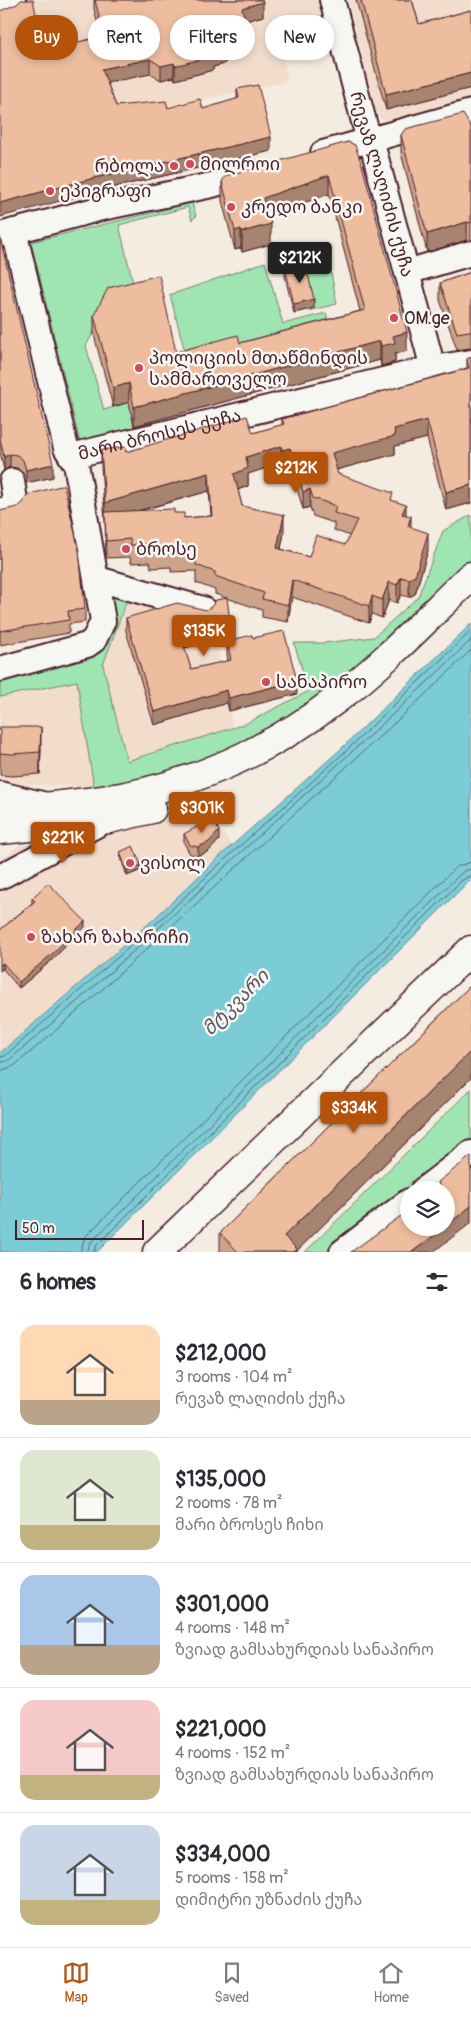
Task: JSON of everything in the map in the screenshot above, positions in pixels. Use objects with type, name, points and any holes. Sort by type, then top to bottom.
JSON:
[{"type":"main road","points":[[0,811],[101,800],[148,791],[253,752],[286,734],[337,699],[471,576]]},
{"type":"main road","points":[[0,830],[109,819],[180,799],[282,757],[317,735],[369,695],[471,601]]},
{"type":"main road","points":[[157,1252],[179,1242],[471,950]]},
{"type":"street","points":[[0,12],[10,6],[13,0]]},
{"type":"street","name":"რევაზ ლაღიძის ქუჩა","points":[[332,0],[369,141],[374,151],[433,368]]},
{"type":"street","points":[[303,159],[471,112]]},
{"type":"street","points":[[71,456],[66,448],[7,233],[102,208],[212,185],[276,167]]},
{"type":"street","points":[[407,272],[471,253]]},
{"type":"street","name":"მარი ბროსეს ქუჩა","points":[[0,669],[87,645],[94,640],[103,621],[98,578],[76,464],[71,456],[433,368],[471,362]]},
{"type":"street","points":[[0,511],[13,507],[15,500],[12,481]]},
{"type":"street","points":[[98,578],[131,590],[203,609]]},
{"type":"street","points":[[0,794],[49,806]]},
{"type":"street","points":[[0,877],[109,819]]},
{"type":"street","points":[[435,1181],[471,1153]]},
{"type":"street","points":[[342,1252],[400,1207]]},
{"type":"shaded area","points":[[33,0],[320,0],[324,15],[265,15],[265,60],[284,60],[288,81],[119,118],[50,61],[78,60],[78,15],[37,15]]},
{"type":"shaded area","points":[[348,0],[471,0],[471,102],[389,126],[377,115]]},
{"type":"shaded area","points":[[128,597],[215,613],[219,642],[220,676],[233,728],[127,761],[103,665]]},
{"type":"shaded area","points":[[77,681],[94,788],[0,783],[0,697]]},
{"type":"shaded area","points":[[207,810],[232,846],[155,918],[0,1053],[0,860],[18,846],[100,834]]},
{"type":"green space","points":[[192,203],[196,216],[192,220],[188,207],[119,225],[137,299],[108,306],[86,346],[104,410],[129,402],[135,431],[80,443],[31,242]]},
{"type":"green space","points":[[328,257],[337,304],[308,311],[296,265]]},
{"type":"green space","points":[[265,262],[283,324],[326,313],[333,338],[188,363],[170,295]]},
{"type":"green space","points":[[471,515],[471,564],[320,700],[266,734],[177,773],[94,788],[77,681],[0,697],[0,676],[85,650],[105,587],[128,597],[103,665],[127,761],[245,724],[309,691],[294,643],[324,643],[374,637],[418,597],[443,531]]},
{"type":"green space","points":[[471,1089],[471,1143],[423,1181],[400,1181],[400,1199],[333,1252],[305,1252]]},
{"type":"water","name":"მტკვარი","points":[[471,624],[471,879],[97,1252],[0,1252],[0,1053],[155,918],[219,857],[342,748]]},
{"type":"building","points":[[21,0],[33,0],[36,15],[15,15],[15,60],[78,60],[78,42],[88,40],[88,60],[145,60],[102,69],[116,106],[166,101],[168,108],[200,99],[203,109],[239,98],[237,89],[258,85],[271,137],[94,178],[0,203],[0,11],[17,4]]},
{"type":"building","points":[[95,0],[262,0],[263,2],[242,8],[244,15],[170,15],[170,60],[198,60],[175,66],[174,63],[161,66],[152,60],[160,60],[160,15],[99,15]]},
{"type":"building","points":[[361,0],[412,0],[419,24],[471,10],[471,73],[386,94]]},
{"type":"building","points":[[463,114],[471,127],[471,223],[467,222],[427,234],[401,135],[405,129]]},
{"type":"building","points":[[348,142],[355,145],[362,165],[407,332],[393,336],[395,343],[381,346],[380,341],[134,407],[129,383],[113,388],[94,315],[108,288],[159,275],[176,352],[238,335],[240,343],[365,310],[329,175],[263,198],[271,224],[242,232],[241,229],[235,231],[222,182],[225,176]]},
{"type":"building","points":[[0,237],[53,464],[26,470],[23,460],[17,455],[10,454],[4,457],[0,438]]},
{"type":"building","points":[[305,263],[314,299],[294,304],[285,268]]},
{"type":"building","points":[[471,272],[471,331],[457,333],[440,283]]},
{"type":"building","points":[[471,357],[471,485],[446,492],[427,420],[394,429],[395,436],[332,453],[338,474],[393,493],[391,500],[406,505],[402,514],[411,516],[408,526],[428,533],[415,576],[409,579],[401,577],[397,585],[389,582],[382,600],[372,596],[369,606],[292,580],[288,605],[262,599],[264,593],[215,576],[215,572],[196,565],[197,553],[171,554],[171,549],[151,550],[150,544],[131,545],[130,539],[106,541],[105,512],[174,509],[174,513],[184,513],[184,518],[212,516],[209,473],[105,503],[101,450],[125,447],[126,452],[247,416],[253,433],[284,424],[282,419],[469,368],[467,359]],"holes":[[[281,446],[282,450],[290,448],[303,492],[310,489],[313,498],[336,506],[334,513],[357,520],[345,545],[316,535],[309,557],[277,548],[284,515],[242,506],[234,474],[248,468],[246,457]]]},
{"type":"building","points":[[64,485],[79,551],[85,609],[68,611],[69,620],[0,631],[0,511],[17,507],[23,503],[27,495]]},
{"type":"building","points":[[227,598],[230,622],[181,636],[191,669],[231,660],[227,641],[252,635],[253,638],[284,631],[297,681],[229,698],[227,690],[154,712],[126,618],[177,603],[206,610],[216,600]]},
{"type":"building","points":[[0,727],[41,727],[40,752],[0,753]]},
{"type":"building","points":[[213,818],[219,831],[209,842],[198,847],[190,845],[184,834]]},
{"type":"building","points":[[133,846],[141,865],[127,871],[120,852]]},
{"type":"building","points":[[48,883],[85,921],[52,954],[19,982],[3,963],[0,965],[0,930],[35,901],[32,898]]},
{"type":"building","points":[[471,985],[471,1051],[284,1236],[297,1249],[294,1252],[238,1252],[220,1233]]},
{"type":"building","points":[[471,1156],[471,1206],[455,1219],[455,1181],[439,1181]]},
{"type":"building","points":[[400,1217],[400,1236],[433,1236],[412,1252],[351,1252]]},
{"type":"place","name":"მილროი","points":[[190,164]]},
{"type":"place","name":"რბოლა","points":[[174,166]]},
{"type":"place","name":"ეპიგრაფი","points":[[50,191]]},
{"type":"place","name":"კრედო ბანკი","points":[[231,207]]},
{"type":"place","name":"OM.ge","points":[[394,318]]},
{"type":"place","name":"პოლიციის მთაწმინდის სამმართველო","points":[[139,368]]},
{"type":"place","name":"ბროსე","points":[[126,549]]},
{"type":"place","name":"სანაპირო","points":[[266,682]]},
{"type":"place","name":"ვისოლ","points":[[130,863]]},
{"type":"place","name":"ზახარ ზახარიჩი","points":[[31,937]]}]
